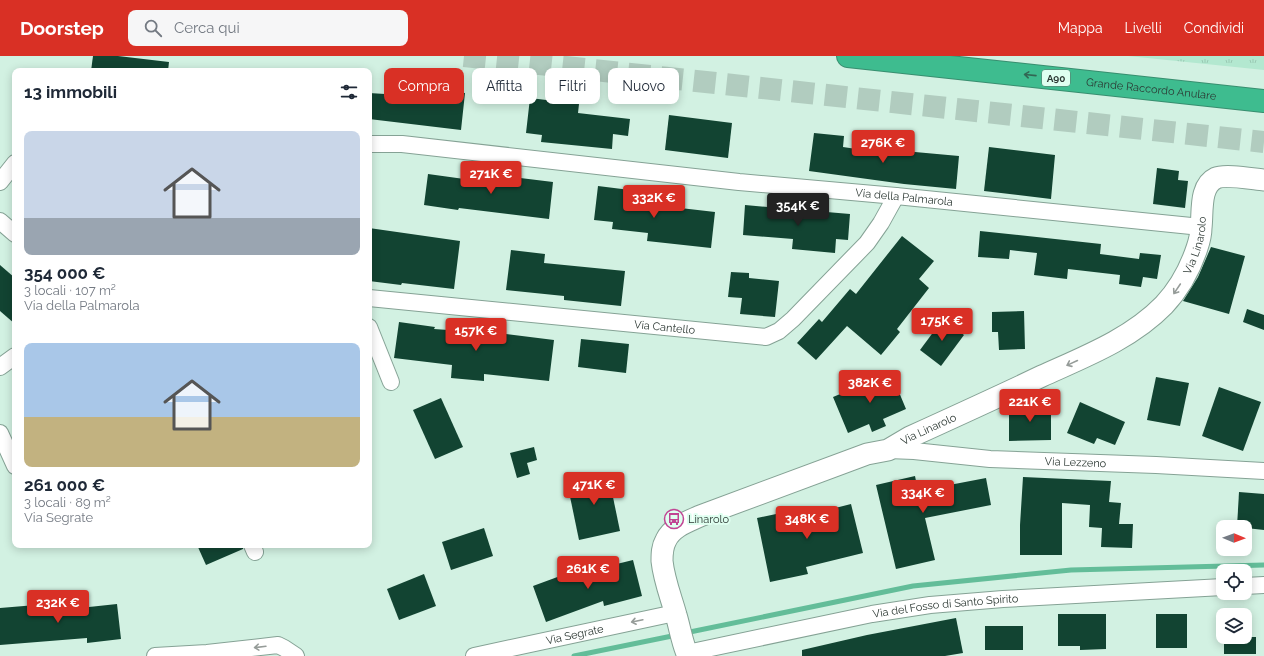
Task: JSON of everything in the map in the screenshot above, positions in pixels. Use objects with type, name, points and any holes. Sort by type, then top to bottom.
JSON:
[{"type":"highway","name":"Grande Raccordo Anulare","points":[[848,56],[1264,101]]},
{"type":"street","name":"Via della Palmarola","points":[[372,144],[402,144],[739,182],[896,196],[1201,227]]},
{"type":"street","points":[[0,182],[12,167]]},
{"type":"street","name":"Via Linarolo","points":[[682,655],[675,613],[666,582],[662,556],[666,540],[673,531],[700,516],[868,454],[888,450],[910,437],[1086,356],[1131,332],[1159,310],[1178,288],[1193,258],[1200,238],[1204,195],[1207,186],[1218,177],[1225,176],[1264,180]]},
{"type":"street","name":"Via Cantello","points":[[372,298],[766,337],[779,331],[786,325],[867,243],[881,223],[896,196]]},
{"type":"street","points":[[0,221],[12,231]]},
{"type":"street","points":[[372,334],[391,382]]},
{"type":"street","points":[[0,367],[12,358]]},
{"type":"street","points":[[0,433],[12,459]]},
{"type":"street","name":"Via Lezzeno","points":[[888,450],[914,451],[990,459],[1264,470]]},
{"type":"street","points":[[1252,586],[1264,585]]},
{"type":"street","name":"Via del Fosso di Santo Spirito","points":[[682,655],[872,614],[923,606],[1003,599],[1216,587]]},
{"type":"street","name":"Via Segrate","points":[[474,656],[675,613]]},
{"type":"street","points":[[155,656],[208,653],[278,645],[296,656]]},
{"type":"green space","points":[[1128,56],[1264,56],[1264,70]]},
{"type":"building","points":[[93,56],[118,56],[169,62],[168,68],[91,68]]},
{"type":"building","points":[[372,93],[384,94],[384,104],[464,104],[461,130],[372,119]]},
{"type":"building","points":[[537,99],[545,100],[545,104],[579,104],[578,113],[630,119],[628,136],[613,134],[612,149],[541,142],[542,135],[526,133],[529,104],[537,104]]},
{"type":"building","points":[[669,115],[732,123],[728,158],[665,150]]},
{"type":"building","points":[[814,133],[844,136],[843,147],[903,156],[904,151],[959,156],[956,189],[904,184],[809,171]]},
{"type":"building","points":[[989,147],[1055,155],[1051,199],[984,191]]},
{"type":"building","points":[[1157,168],[1179,171],[1178,180],[1188,181],[1185,208],[1153,204]]},
{"type":"building","points":[[428,174],[486,182],[487,174],[553,182],[549,219],[424,205]]},
{"type":"building","points":[[598,186],[638,191],[637,203],[715,212],[711,248],[647,241],[648,233],[612,229],[613,222],[594,220]]},
{"type":"building","points":[[745,205],[850,214],[848,240],[836,239],[835,253],[792,249],[793,239],[743,235]]},
{"type":"building","points":[[372,228],[460,241],[454,289],[402,283],[401,285],[372,281]]},
{"type":"building","points":[[980,231],[1101,244],[1100,254],[1139,259],[1140,253],[1161,255],[1157,279],[1143,277],[1141,287],[1119,284],[1120,275],[1068,269],[1067,279],[1034,275],[1037,253],[1010,250],[1009,259],[978,257]]},
{"type":"building","points":[[902,236],[934,261],[919,279],[929,288],[897,329],[900,332],[881,355],[847,326],[816,360],[797,343],[819,319],[822,322],[850,289],[856,294]]},
{"type":"building","points":[[1211,247],[1245,256],[1229,314],[1183,301],[1198,277]]},
{"type":"building","points":[[511,250],[545,254],[544,263],[625,271],[621,306],[564,300],[564,296],[506,290]]},
{"type":"building","points":[[0,265],[12,275],[12,321],[0,311]]},
{"type":"building","points":[[731,272],[749,273],[749,278],[779,281],[775,317],[740,314],[742,298],[728,297]]},
{"type":"building","points":[[1247,309],[1264,315],[1264,330],[1243,322]]},
{"type":"building","points":[[1024,311],[1025,349],[999,350],[998,332],[992,332],[992,312]]},
{"type":"building","points":[[943,319],[964,335],[941,366],[920,350]]},
{"type":"building","points":[[399,322],[435,327],[434,329],[506,334],[554,340],[549,381],[484,374],[484,381],[451,378],[452,365],[394,358]]},
{"type":"building","points":[[581,339],[629,344],[626,373],[578,367]]},
{"type":"building","points":[[891,373],[906,409],[883,419],[886,426],[872,432],[869,424],[848,433],[833,397]]},
{"type":"building","points":[[1156,377],[1189,383],[1180,426],[1147,420]]},
{"type":"building","points":[[1219,387],[1261,402],[1243,451],[1202,436]]},
{"type":"building","points":[[441,398],[463,447],[435,459],[413,410]]},
{"type":"building","points":[[1080,402],[1125,422],[1115,445],[1097,438],[1094,444],[1067,433]]},
{"type":"building","points":[[1009,406],[1051,406],[1051,440],[1009,441]]},
{"type":"building","points":[[534,447],[537,460],[527,463],[530,474],[517,478],[510,453]]},
{"type":"building","points":[[608,473],[620,531],[579,540],[567,482]]},
{"type":"building","points":[[915,476],[918,491],[986,478],[991,505],[925,518],[935,560],[896,569],[876,485]]},
{"type":"building","points":[[1023,477],[1111,481],[1109,502],[1121,503],[1119,524],[1133,524],[1132,548],[1101,547],[1102,528],[1089,527],[1090,505],[1062,503],[1062,555],[1020,555]]},
{"type":"building","points":[[1239,492],[1264,494],[1264,530],[1252,529],[1252,520],[1237,520]]},
{"type":"building","points":[[851,504],[863,553],[806,567],[808,574],[770,582],[757,518],[795,510],[796,518]]},
{"type":"building","points":[[484,528],[493,556],[451,570],[442,542]]},
{"type":"building","points":[[198,548],[243,548],[243,549],[206,565]]},
{"type":"building","points":[[633,560],[642,596],[604,606],[603,601],[546,622],[533,586],[571,572],[572,575]]},
{"type":"building","points":[[424,574],[436,606],[399,620],[387,589]]},
{"type":"building","points":[[60,603],[61,610],[117,604],[121,639],[87,643],[87,638],[0,645],[0,608]]},
{"type":"building","points":[[1058,614],[1106,614],[1106,649],[1080,650],[1080,646],[1058,646]]},
{"type":"building","points":[[1156,614],[1187,614],[1187,648],[1156,648]]},
{"type":"building","points":[[956,618],[963,653],[945,656],[802,656],[802,650],[867,635]]},
{"type":"building","points":[[985,626],[1023,626],[1023,650],[985,650]]},
{"type":"building","points":[[1252,637],[1256,637],[1256,654],[1224,654],[1224,644],[1252,644]]},
{"type":"waterway","points":[[685,633],[913,586],[1071,570],[1264,565]]},
{"type":"waterway","points":[[574,656],[677,635]]},
{"type":"tunnel","points":[[464,56],[1264,142]]},
{"type":"place","name":"Linarolo","points":[[674,519]]}]
